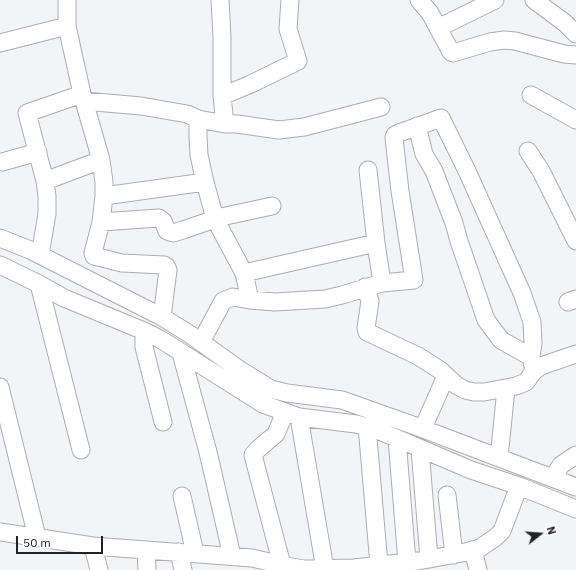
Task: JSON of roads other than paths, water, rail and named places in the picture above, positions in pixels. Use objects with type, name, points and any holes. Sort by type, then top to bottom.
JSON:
[{"type":"street","points":[[68,0],[67,26],[83,98],[101,160],[104,182],[101,222],[93,252],[94,256],[122,263],[166,266],[168,270],[162,317]]},
{"type":"street","points":[[220,0],[222,37],[222,96],[225,124]]},
{"type":"street","points":[[222,96],[251,84],[298,61],[288,29],[290,0]]},
{"type":"street","points":[[419,0],[430,13],[451,52],[453,53],[490,42],[504,40],[515,41],[564,54],[576,55]]},
{"type":"street","points":[[438,28],[495,0]]},
{"type":"street","points":[[534,0],[565,22],[576,34]]},
{"type":"street","points":[[0,43],[67,26]]},
{"type":"street","points":[[531,95],[576,120]]},
{"type":"street","points":[[40,255],[47,214],[45,181],[27,113],[83,98],[187,114],[225,124],[238,124],[287,130],[381,107]]},
{"type":"street","points":[[198,118],[198,143],[205,182],[215,219],[244,274],[250,300]]},
{"type":"street","points":[[201,342],[223,301],[233,298],[275,302],[325,299],[365,287],[382,283],[414,280],[394,141],[395,135],[441,118],[458,151],[522,293],[532,322],[533,364],[526,382],[506,389],[474,392],[465,390],[440,370],[418,356],[367,332],[366,328],[370,301],[365,287]]},
{"type":"street","points":[[417,126],[424,154],[434,171],[454,223],[486,320],[500,340],[533,364],[541,366],[576,354]]},
{"type":"street","points":[[528,151],[541,171],[576,241]]},
{"type":"street","points":[[2,162],[38,152]]},
{"type":"street","points":[[45,181],[101,160]]},
{"type":"street","points":[[368,170],[382,283]]},
{"type":"street","points":[[104,196],[205,182]]},
{"type":"street","points":[[101,222],[159,218],[163,222],[167,231],[173,232],[215,219],[272,206]]},
{"type":"street","points":[[0,238],[30,250],[162,317],[201,342],[240,370],[271,389],[287,393],[342,400],[423,428],[576,487]]},
{"type":"street","points":[[244,274],[376,243]]},
{"type":"street","points":[[0,265],[64,298],[160,339],[263,404],[292,415],[367,426],[471,470],[519,486],[576,509]]},
{"type":"street","points":[[39,284],[81,450]]},
{"type":"street","points":[[144,331],[144,347],[163,422]]},
{"type":"street","points":[[181,353],[208,452],[232,556]]},
{"type":"street","points":[[423,428],[446,376]]},
{"type":"street","points":[[0,387],[37,537]]},
{"type":"street","points":[[499,458],[506,389]]},
{"type":"street","points":[[282,565],[253,455],[276,434],[292,415]]},
{"type":"street","points":[[292,415],[334,569]]},
{"type":"street","points":[[367,426],[369,567]]},
{"type":"street","points":[[397,439],[407,562]]},
{"type":"street","points":[[420,449],[429,559]]},
{"type":"street","points":[[553,478],[562,465],[576,456]]},
{"type":"street","points":[[0,532],[93,546],[252,558],[304,569],[369,567],[454,555],[474,550],[488,544],[502,531],[519,486]]},
{"type":"street","points":[[447,495],[454,555]]},
{"type":"street","points":[[182,496],[187,553],[183,570]]},
{"type":"street","points":[[93,546],[99,570]]},
{"type":"street","points":[[146,550],[147,570]]},
{"type":"street","points":[[474,550],[478,570]]}]
